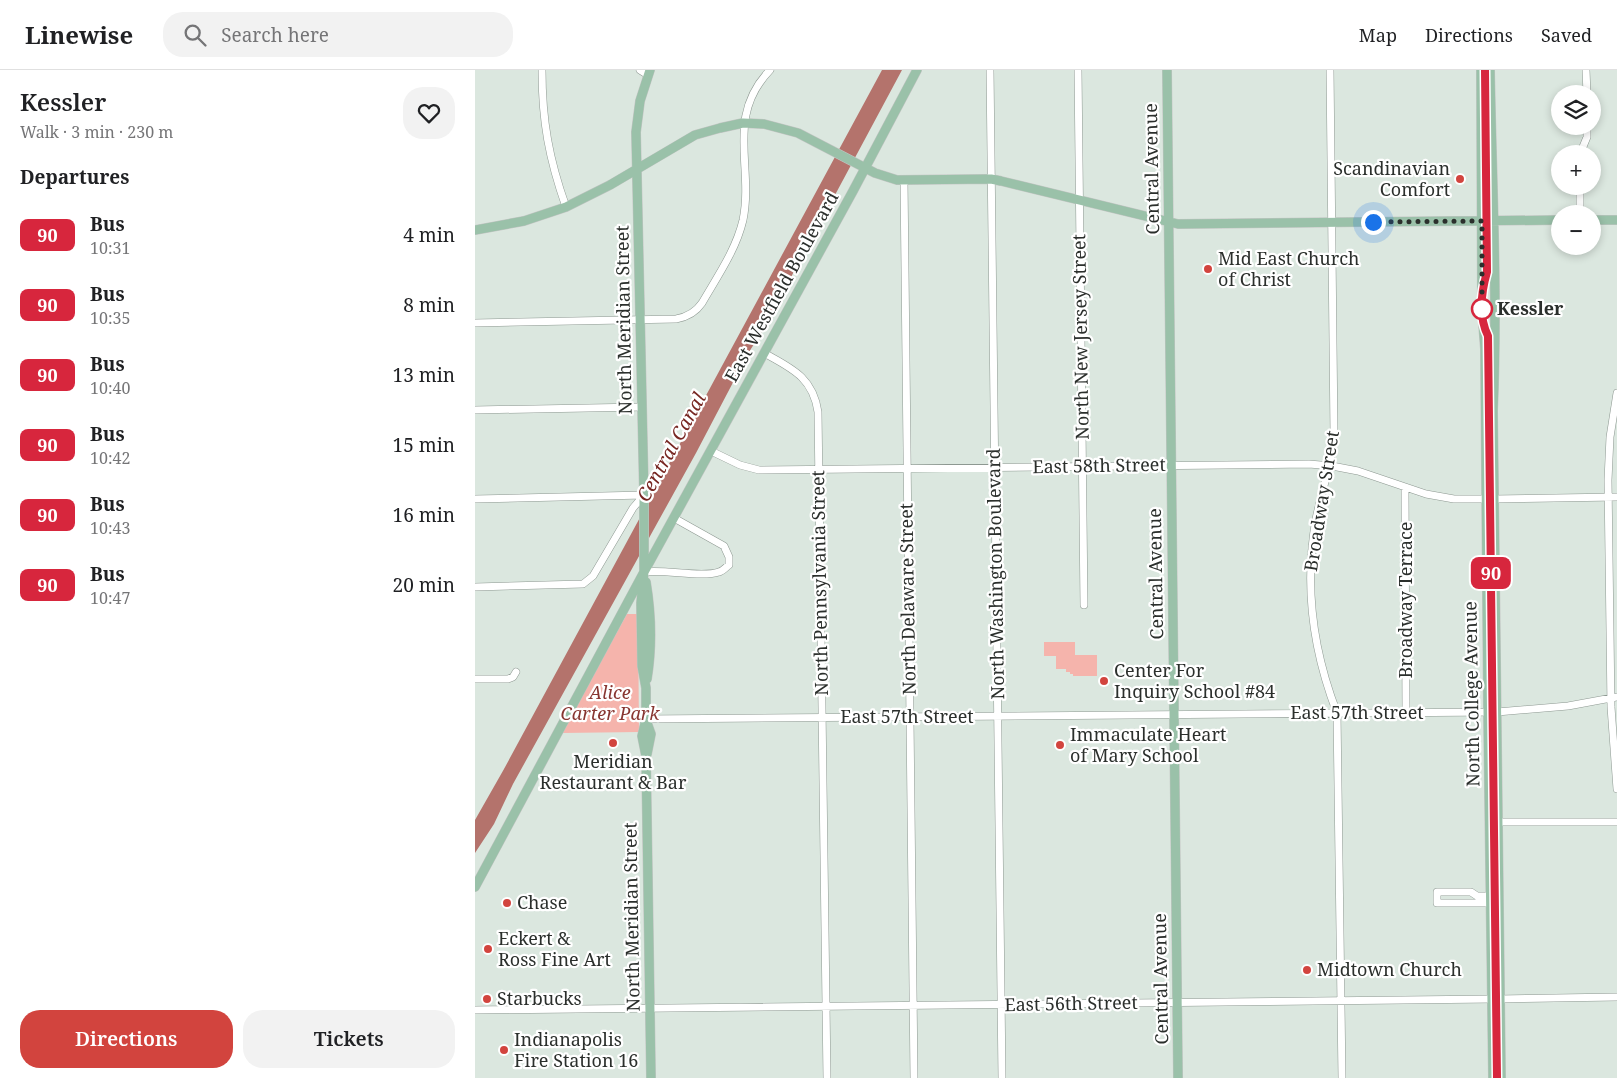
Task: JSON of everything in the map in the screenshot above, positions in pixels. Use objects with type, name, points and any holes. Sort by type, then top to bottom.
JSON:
[{"type":"main road","name":"East Westfield Boulevard","points":[[475,887],[917,70]]},
{"type":"main road","name":"Central Avenue","points":[[1167,70],[1178,1078]]},
{"type":"main road","name":"North College Avenue","points":[[1481,70],[1482,310],[1491,499]]},
{"type":"main road","name":"North College Avenue","points":[[1490,70],[1493,220],[1491,899],[1501,1078]]},
{"type":"main road","name":"North Meridian Street","points":[[646,72],[638,114],[636,169],[645,552],[641,597],[642,666],[646,688]]},
{"type":"main road","points":[[475,230],[518,223],[566,207],[591,195],[695,135],[743,124],[764,124],[787,129],[832,149],[883,176],[904,180],[991,179],[1183,224],[1551,220]]},
{"type":"main road","points":[[1601,220],[1617,220]]},
{"type":"main road","name":"North Meridian Street","points":[[644,572],[648,597],[649,652],[646,719],[651,734],[646,756],[651,1078]]},
{"type":"main road","points":[[625,610],[632,609],[641,612]]},
{"type":"main road","name":"North College Avenue","points":[[1493,712],[1498,822],[1493,1078]]},
{"type":"street","points":[[542,70],[542,101],[546,138],[554,172],[566,207]]},
{"type":"street","points":[[475,323],[676,319],[693,313],[703,303],[738,236],[744,212],[743,124],[749,102],[755,90],[770,70]]},
{"type":"street","name":"North Washington Boulevard","points":[[990,70],[1002,1078]]},
{"type":"street","name":"North New Jersey Street","points":[[1078,70],[1084,605]]},
{"type":"street","name":"Broadway Street","points":[[1330,70],[1335,422],[1329,465],[1314,530],[1310,593],[1313,625],[1319,656],[1325,680],[1337,713],[1342,1078]]},
{"type":"street","points":[[1586,70],[1587,85]]},
{"type":"street","name":"North Delaware Street","points":[[904,180],[914,1078]]},
{"type":"street","name":"North Pennsylvania Street","points":[[763,353],[796,372],[813,393],[818,412],[827,1078]]},
{"type":"street","points":[[1617,393],[1609,445],[1608,498],[1617,789]]},
{"type":"street","points":[[475,410],[642,407]]},
{"type":"street","name":"East 58th Street","points":[[711,451],[748,468],[759,470],[1301,463],[1329,465],[1358,471],[1421,493],[1451,499],[1617,498]]},
{"type":"street","name":"Broadway Terrace","points":[[1405,488],[1406,712]]},
{"type":"street","points":[[475,498],[644,495]]},
{"type":"street","points":[[475,588],[583,584],[587,582],[593,576],[633,508],[644,495]]},
{"type":"street","points":[[644,572],[709,573],[719,572],[729,565],[729,557],[724,546],[674,518]]},
{"type":"street","points":[[475,679],[508,679],[513,677],[516,672]]},
{"type":"street","name":"East 57th Street","points":[[646,719],[1493,712],[1569,706],[1614,697]]},
{"type":"street","points":[[1498,822],[1617,822]]},
{"type":"street","points":[[1477,899],[1471,892],[1437,892],[1437,903],[1491,899]]},
{"type":"street","name":"East 56th Street","points":[[475,1010],[1617,997]]},
{"type":"green space","name":"Alice Carter Park","points":[[627,614],[638,614],[639,732],[561,733]]},
{"type":"green space","points":[[1044,642],[1075,642],[1075,655],[1097,655],[1097,676],[1073,676],[1070,672],[1066,672],[1066,669],[1056,669],[1056,656],[1044,656]]},
{"type":"shaded area","name":"Central Canal","points":[[882,70],[902,70],[696,453],[513,784],[494,824],[475,853],[475,820]]},
{"type":"bus line","name":"90","points":[[1485,70],[1487,272],[1482,290],[1482,310],[1483,326],[1488,336],[1490,421],[1497,1078]]},
{"type":"place","name":"Scandinavian Comfort","points":[[1460,179]]},
{"type":"place","name":"Mid East Church of Christ","points":[[1208,269]]},
{"type":"place","name":"Kessler","points":[[1482,309]]},
{"type":"place","name":"Center For Inquiry School #84","points":[[1104,681]]},
{"type":"place","name":"Meridian Restaurant & Bar","points":[[613,743]]},
{"type":"place","name":"Immaculate Heart of Mary School","points":[[1060,745]]},
{"type":"place","name":"Chase","points":[[507,903]]},
{"type":"place","name":"Eckert & Ross Fine Art","points":[[488,949]]},
{"type":"place","name":"Midtown Church","points":[[1307,970]]},
{"type":"place","name":"Starbucks","points":[[487,999]]},
{"type":"place","name":"Indianapolis Fire Station 16","points":[[504,1050]]},
{"type":"route","points":[[1373,222],[1482,221],[1482,309]]}]
